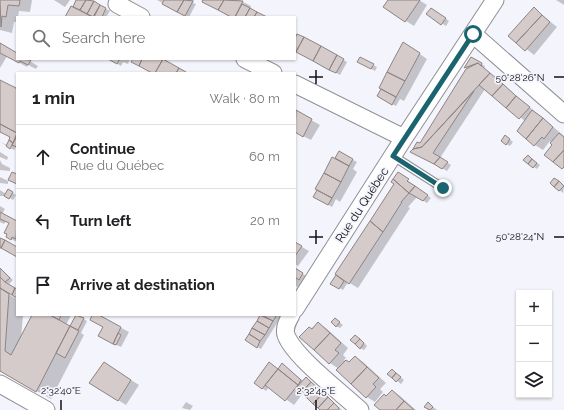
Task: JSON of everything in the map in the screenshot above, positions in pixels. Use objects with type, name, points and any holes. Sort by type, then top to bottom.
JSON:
[{"type":"street","name":"Rue du Québec","points":[[296,307],[404,138],[495,0]]},
{"type":"street","points":[[117,4],[139,16]]},
{"type":"street","points":[[473,34],[564,114]]},
{"type":"street","points":[[247,60],[271,72]]},
{"type":"street","points":[[296,84],[404,138]]},
{"type":"street","points":[[290,316],[288,321],[286,334],[295,351],[360,410]]},
{"type":"street","points":[[0,384],[46,410]]},
{"type":"lane","points":[[393,156],[443,188]]},
{"type":"building","points":[[0,0],[20,0],[19,6],[8,5],[6,17],[2,16],[1,27]]},
{"type":"building","points":[[76,0],[86,0],[80,10],[73,7]]},
{"type":"building","points":[[86,0],[94,1],[87,14],[80,10]]},
{"type":"building","points":[[164,0],[184,0],[177,12],[162,4]]},
{"type":"building","points":[[184,0],[193,1],[185,16],[177,12]]},
{"type":"building","points":[[203,0],[224,0],[218,10],[202,2]]},
{"type":"building","points":[[224,0],[243,1],[236,16],[229,16],[218,10]]},
{"type":"building","points":[[388,0],[420,0],[405,22],[383,7]]},
{"type":"building","points":[[94,1],[100,5],[94,16],[87,14]]},
{"type":"building","points":[[242,4],[250,8],[246,16],[236,16]]},
{"type":"building","points":[[100,5],[106,8],[102,16],[94,16]]},
{"type":"building","points":[[71,6],[91,16],[66,16]]},
{"type":"building","points":[[534,7],[542,15],[516,43],[508,36]]},
{"type":"building","points":[[250,8],[257,12],[255,16],[246,16]]},
{"type":"building","points":[[431,8],[446,18],[441,25],[426,14]]},
{"type":"building","points":[[257,12],[265,16],[255,16]]},
{"type":"building","points":[[542,15],[550,22],[525,51],[516,43]]},
{"type":"building","points":[[297,34],[304,37],[296,52]]},
{"type":"building","points":[[304,37],[321,46],[313,61],[296,52]]},
{"type":"building","points":[[403,42],[420,53],[405,81],[387,72]]},
{"type":"building","points":[[0,43],[16,52],[16,60],[31,60],[28,65],[20,61],[19,63],[0,53]]},
{"type":"building","points":[[321,46],[337,55],[329,70],[313,61]]},
{"type":"building","points":[[337,55],[344,59],[336,73],[329,70]]},
{"type":"building","points":[[360,57],[374,64],[371,69],[357,62]]},
{"type":"building","points":[[471,57],[482,63],[481,66],[478,63],[464,68]]},
{"type":"building","points":[[110,60],[119,60],[117,64]]},
{"type":"building","points":[[132,60],[142,60],[139,66],[131,62]]},
{"type":"building","points":[[142,60],[162,60],[156,72],[150,72],[139,66]]},
{"type":"building","points":[[162,60],[179,68],[177,72],[156,72]]},
{"type":"building","points":[[478,63],[490,73],[422,147],[413,149],[417,142],[420,143],[466,69]]},
{"type":"building","points":[[179,68],[186,72],[177,72]]},
{"type":"building","points":[[387,72],[405,81],[396,97],[379,88]]},
{"type":"building","points":[[490,73],[503,84],[492,96],[479,85]]},
{"type":"building","points":[[0,80],[16,88],[16,132],[0,124]]},
{"type":"building","points":[[503,84],[516,96],[506,108],[492,96]]},
{"type":"building","points":[[381,89],[396,97],[392,105],[377,96]]},
{"type":"building","points":[[474,91],[433,153],[440,157],[434,164],[410,152],[413,149],[422,147]]},
{"type":"building","points":[[516,96],[530,107],[519,119],[506,108]]},
{"type":"building","points":[[296,110],[312,119],[303,137],[296,133]]},
{"type":"building","points":[[532,110],[543,118],[526,139],[517,131]]},
{"type":"building","points":[[543,118],[553,127],[544,139],[542,137],[534,146],[526,139]]},
{"type":"building","points":[[0,124],[16,132],[13,143],[9,140],[10,137],[0,132]]},
{"type":"building","points":[[559,133],[564,137],[564,150],[553,162],[544,155],[552,145],[550,143]]},
{"type":"building","points":[[505,135],[510,139],[506,145],[501,141]]},
{"type":"building","points":[[16,138],[16,147],[12,145]]},
{"type":"building","points":[[9,140],[13,143],[10,149],[6,146]]},
{"type":"building","points":[[564,150],[564,167],[562,169],[553,162]]},
{"type":"building","points":[[339,151],[353,159],[349,166],[335,158]]},
{"type":"building","points":[[528,155],[532,159],[528,164],[523,160]]},
{"type":"building","points":[[332,157],[349,166],[341,182],[324,173]]},
{"type":"building","points":[[440,157],[448,162],[442,169],[434,164]]},
{"type":"building","points":[[532,159],[537,163],[533,168],[528,164]]},
{"type":"building","points":[[12,172],[16,174],[16,184],[8,180]]},
{"type":"building","points":[[398,172],[409,179],[407,181],[415,186],[409,193],[393,179]]},
{"type":"building","points":[[324,173],[341,182],[332,198],[315,189]]},
{"type":"building","points":[[554,178],[559,181],[554,187],[550,183]]},
{"type":"building","points":[[393,179],[409,193],[401,202],[383,232],[370,221],[394,184],[391,182]]},
{"type":"building","points":[[559,181],[564,186],[559,191],[554,187]]},
{"type":"building","points":[[415,186],[428,195],[423,201],[409,193]]},
{"type":"building","points":[[8,189],[13,192],[9,199],[4,196]]},
{"type":"building","points":[[317,190],[332,198],[328,205],[313,197]]},
{"type":"building","points":[[0,212],[16,220],[16,239],[12,237],[11,240],[6,237],[7,234],[4,233],[9,223],[0,219]]},
{"type":"building","points":[[370,221],[383,232],[349,284],[335,274]]},
{"type":"building","points":[[0,238],[5,240],[1,248],[0,248]]},
{"type":"building","points":[[5,240],[16,246],[16,256],[1,248]]},
{"type":"building","points":[[296,243],[302,246],[296,255]]},
{"type":"building","points":[[0,268],[10,278],[5,282],[0,277]]},
{"type":"building","points":[[296,269],[303,273],[299,280],[296,278]]},
{"type":"building","points":[[336,275],[344,281],[339,289],[330,284]]},
{"type":"building","points":[[0,277],[15,288],[12,295],[0,288]]},
{"type":"building","points":[[0,288],[9,294],[5,351],[11,355],[31,316],[52,316],[70,326],[36,392],[0,371]]},
{"type":"building","points":[[15,288],[16,288],[16,297],[12,295]]},
{"type":"building","points":[[52,316],[61,316],[59,320]]},
{"type":"building","points":[[75,316],[84,318],[78,330],[70,326]]},
{"type":"building","points":[[92,316],[101,316],[121,327],[113,344],[98,336],[103,327],[90,320]]},
{"type":"building","points":[[260,316],[262,316],[273,321],[269,328],[257,321]]},
{"type":"building","points":[[264,316],[276,316],[273,321]]},
{"type":"building","points":[[335,318],[340,322],[336,327],[331,322]]},
{"type":"building","points":[[257,321],[269,328],[265,335],[252,328]]},
{"type":"building","points":[[318,322],[330,333],[314,350],[299,337],[309,327],[312,329]]},
{"type":"building","points":[[70,326],[79,331],[65,358],[56,353]]},
{"type":"building","points":[[252,328],[265,335],[260,341],[249,334]]},
{"type":"building","points":[[118,333],[121,335],[116,345],[113,344]]},
{"type":"building","points":[[330,333],[341,343],[335,350],[339,353],[329,364],[314,350]]},
{"type":"building","points":[[249,334],[260,341],[257,348],[245,340]]},
{"type":"building","points":[[355,335],[360,339],[355,344],[350,340]]},
{"type":"building","points":[[360,339],[364,343],[360,349],[355,344]]},
{"type":"building","points":[[355,356],[367,367],[351,384],[336,370],[346,360],[349,362]]},
{"type":"building","points":[[104,362],[131,380],[118,401],[89,383]]},
{"type":"building","points":[[269,362],[278,369],[262,389],[254,383]]},
{"type":"building","points":[[282,363],[301,380],[298,385],[278,369]]},
{"type":"building","points":[[367,367],[379,378],[373,384],[376,387],[366,398],[351,384]]},
{"type":"building","points":[[278,369],[298,385],[285,401],[265,385]]},
{"type":"building","points":[[392,369],[396,373],[392,378],[387,374]]},
{"type":"building","points":[[396,373],[401,377],[396,382],[392,378]]},
{"type":"building","points":[[306,377],[311,382],[301,393],[296,388]]},
{"type":"building","points":[[311,382],[317,387],[307,398],[301,393]]},
{"type":"building","points":[[317,387],[323,393],[313,404],[307,398]]},
{"type":"building","points":[[392,390],[404,401],[396,410],[380,410],[374,405],[384,394],[386,396]]},
{"type":"building","points":[[323,393],[328,397],[318,408],[313,404]]},
{"type":"building","points":[[328,397],[334,403],[327,410],[320,410],[318,408]]},
{"type":"building","points":[[404,401],[414,410],[396,410]]},
{"type":"building","points":[[428,402],[433,407],[430,410],[424,407]]},
{"type":"building","points":[[334,403],[339,408],[338,410],[327,410]]},
{"type":"route","points":[[443,188],[393,156],[473,34]]}]
